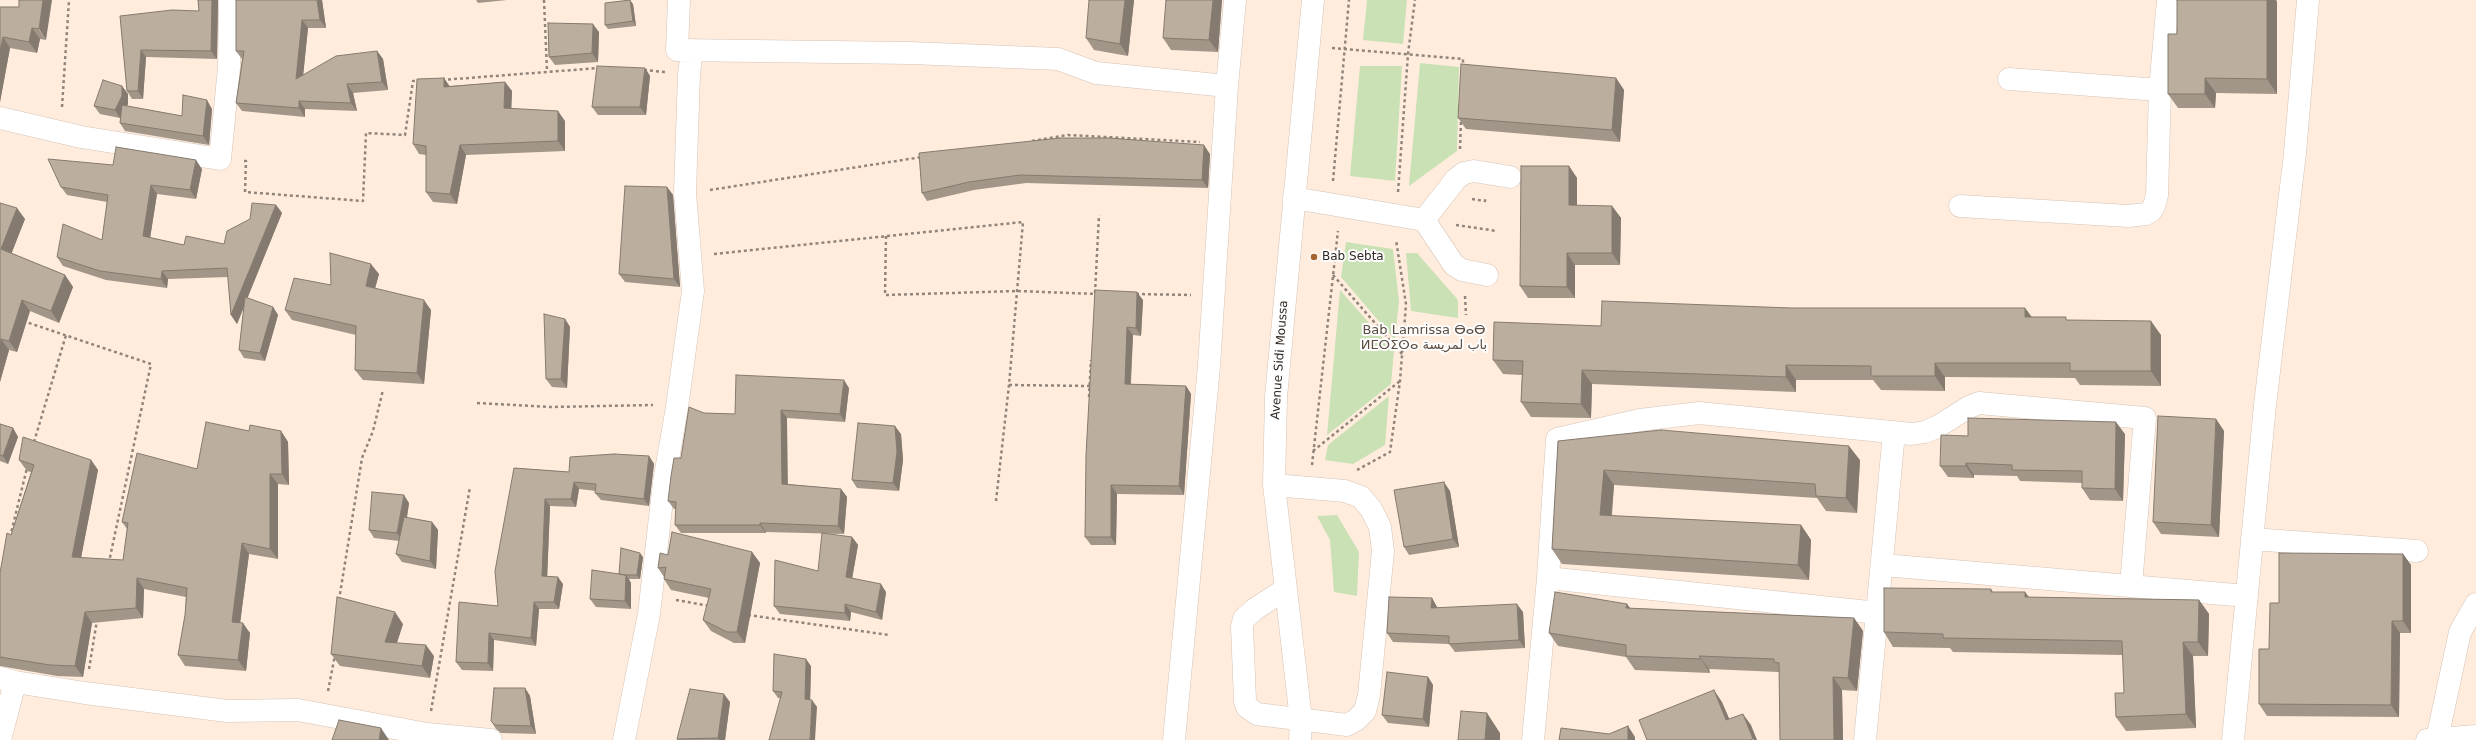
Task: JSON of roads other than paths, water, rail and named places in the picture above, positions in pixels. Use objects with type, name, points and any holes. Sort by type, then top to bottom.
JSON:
[{"type":"street","points":[[0,118],[61,132],[220,159],[229,68],[230,0]]},
{"type":"street","points":[[679,0],[677,50],[1058,59],[1096,73],[1227,86]]},
{"type":"street","points":[[1174,740],[1214,296],[1227,86],[1235,0]]},
{"type":"street","name":"Avenue Sidi Moussa","points":[[1308,740],[1300,730],[1274,485],[1276,397],[1313,0]]},
{"type":"street","points":[[1960,206],[2128,216],[2146,214],[2154,206],[2157,194],[2160,90],[2168,0]]},
{"type":"street","points":[[2233,740],[2246,596],[2278,286],[2295,153],[2308,0]]},
{"type":"street","points":[[624,740],[651,596],[664,482],[677,407],[693,291],[685,193],[689,74],[692,50]]},
{"type":"street","points":[[2009,79],[2160,90]]},
{"type":"street","points":[[1424,220],[1456,179],[1464,173],[1474,171],[1510,177]]},
{"type":"street","points":[[1294,198],[1424,220],[1454,265],[1462,270],[1487,275]]},
{"type":"street","points":[[1533,740],[1548,578],[1557,439],[1640,420],[1699,413],[1894,433],[1925,432],[1979,404],[2145,418],[2131,585]]},
{"type":"street","points":[[1865,740],[1894,433]]},
{"type":"street","points":[[1274,485],[1346,491],[1361,497],[1371,509],[1380,527],[1383,551],[1369,695],[1365,711],[1356,720],[1347,725],[1300,730],[1256,714],[1247,707],[1245,702],[1242,626],[1244,619],[1255,609],[1286,589]]},
{"type":"street","points":[[2252,539],[2417,550]]},
{"type":"street","points":[[1882,565],[2131,585],[2246,596]]},
{"type":"street","points":[[1548,578],[1878,613]]},
{"type":"street","points":[[2476,604],[2460,632],[2432,740],[2476,736]]},
{"type":"street","points":[[0,740],[8,680],[85,693],[227,711],[298,710],[427,734],[491,740]]},
{"type":"place","name":"Bab Sebta","points":[[1314,257]]},
{"type":"district","name":"Bab Lamrissa ⴱⴰⴱ ⵍⵎⵔⵉⵙⴰ باب لمريسة","points":[[1424,338]]}]
